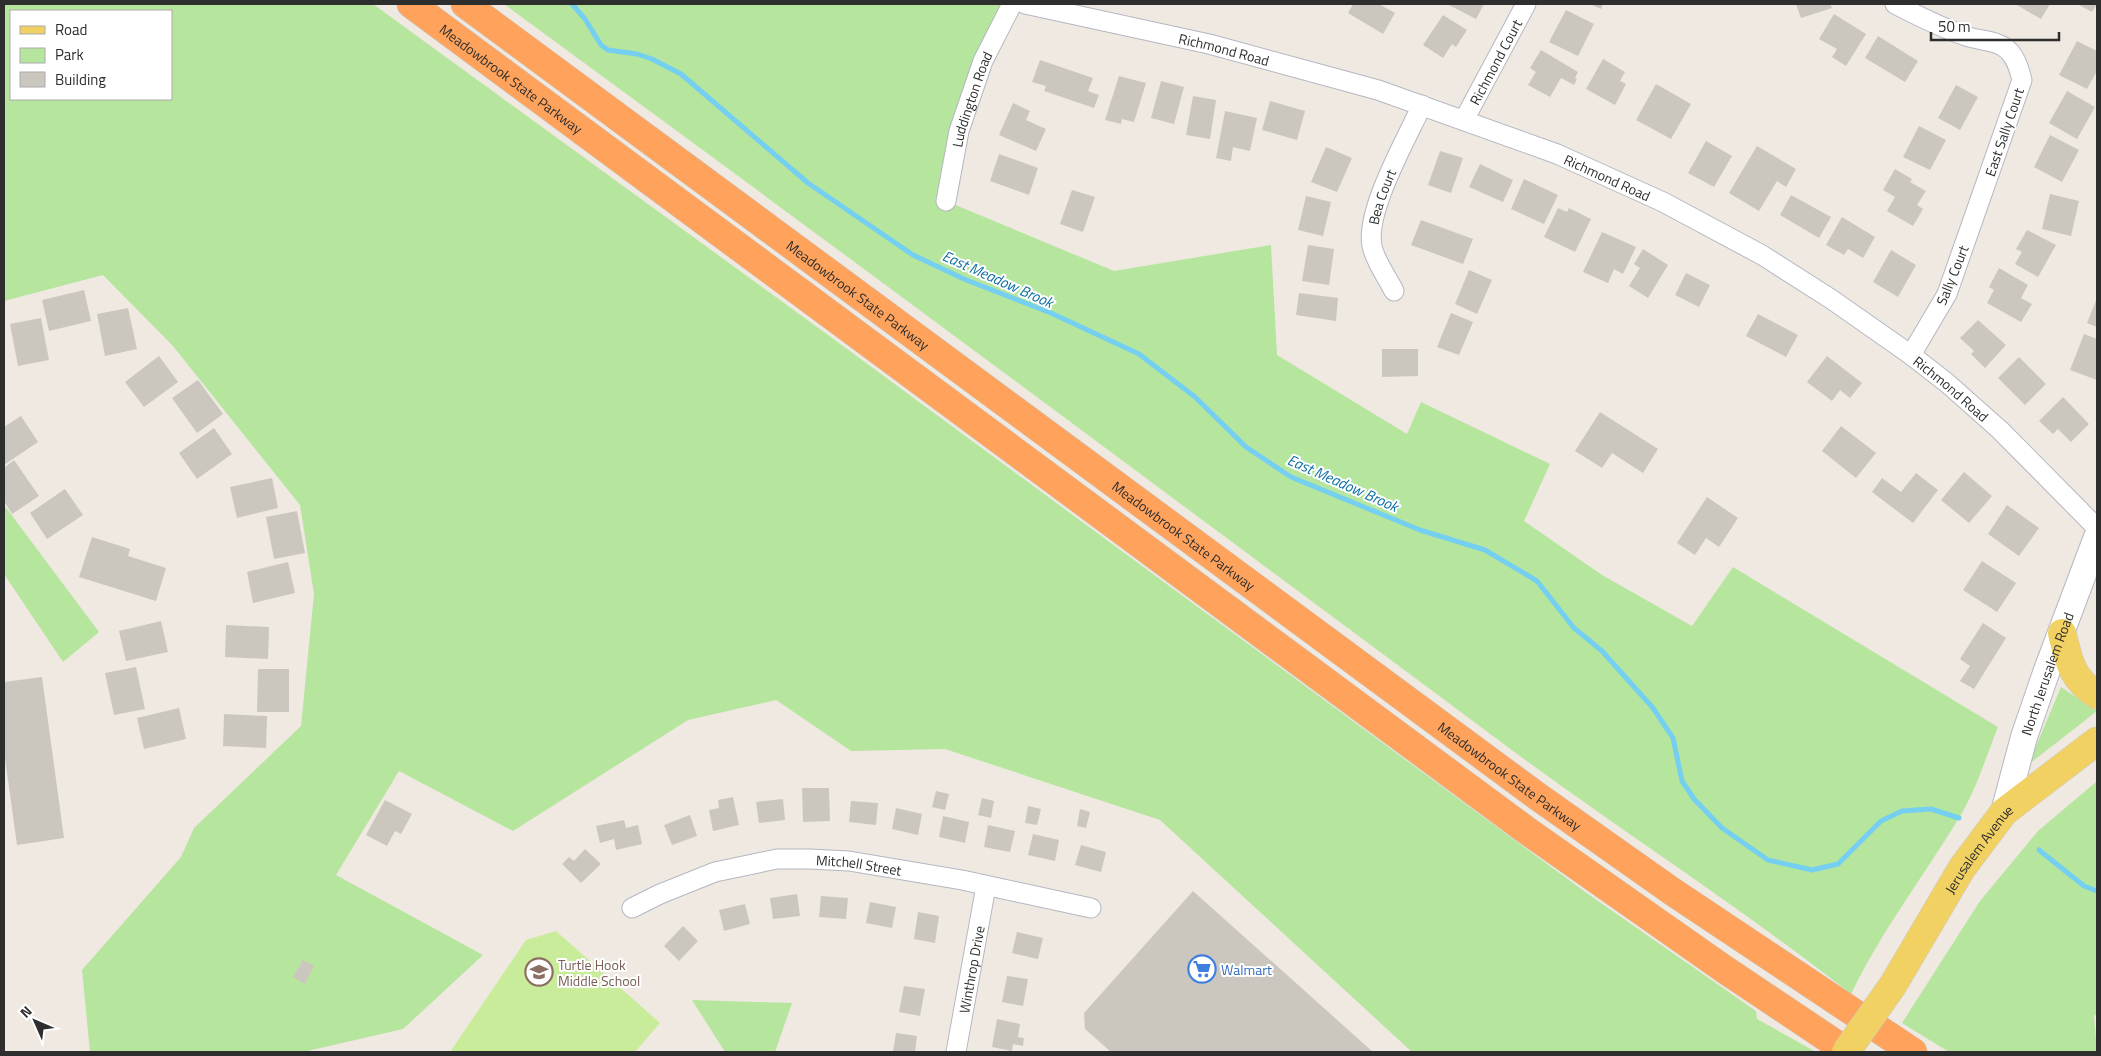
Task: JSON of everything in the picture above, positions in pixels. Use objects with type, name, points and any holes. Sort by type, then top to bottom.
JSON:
[{"type":"highway","name":"Meadowbrook State Parkway","points":[[411,4],[1526,830],[1724,969],[1847,1052]]},
{"type":"highway","name":"Meadowbrook State Parkway","points":[[465,4],[1537,796],[1673,892],[1913,1052]]},
{"type":"main road","name":"North Jerusalem Road","points":[[2004,812],[2024,737],[2097,537]]},
{"type":"main road","points":[[2062,633],[2069,664],[2074,674],[2097,695]]},
{"type":"main road","name":"Jerusalem Avenue","points":[[1859,1052],[1893,985],[1962,868],[2004,812],[2097,741]]},
{"type":"main road","name":"Jerusalem Avenue","points":[[1847,1052],[1893,985]]},
{"type":"street","name":"Luddington Road","points":[[946,201],[960,130],[980,70],[1012,4]]},
{"type":"street","name":"Richmond Road","points":[[1025,4],[1209,44],[1378,90],[1557,154],[1663,202],[1762,255],[1831,299],[1912,356],[1947,383],[2000,430],[2097,528]]},
{"type":"street","name":"Richmond Court","points":[[1464,120],[1526,4]]},
{"type":"street","name":"East Sally Court","points":[[1895,4],[1923,19],[1968,37],[1992,41],[2005,47],[2018,63],[2022,80],[1983,190]]},
{"type":"street","name":"Bea Court","points":[[1394,291],[1371,243],[1373,220],[1379,199],[1422,105]]},
{"type":"street","name":"Sally Court","points":[[1912,356],[1946,294],[1983,190]]},
{"type":"street","name":"Mitchell Street","points":[[632,908],[660,894],[715,872],[777,859],[849,861],[962,880],[1091,908]]},
{"type":"street","name":"Winthrop Drive","points":[[956,1052],[986,886]]},
{"type":"green space","points":[[4,4],[373,4],[828,335],[1588,894],[1756,1011],[1757,1019],[1816,1052],[1412,1052],[1160,820],[945,749],[851,751],[776,700],[688,720],[513,831],[399,771],[336,875],[483,955],[403,1029],[303,1052],[90,1052],[82,970],[181,857],[194,828],[301,726],[314,594],[300,505],[173,346],[103,275],[4,301]]},
{"type":"green space","points":[[504,4],[1012,4],[983,61],[946,201],[1114,271],[1271,245],[1277,355],[1407,434],[1421,402],[1550,464],[1524,521],[1602,575],[1692,626],[1733,567],[1998,727],[1976,785],[1965,807],[1875,949],[1851,994],[1764,928],[1541,771],[877,278]]},
{"type":"green space","points":[[4,505],[99,632],[63,662],[4,574]]},
{"type":"green space","points":[[2061,687],[2097,711],[2028,765]]},
{"type":"green space","points":[[2096,782],[2097,1014],[2094,1016],[2097,1052],[1949,1052],[1902,1023],[1980,901],[2038,831]]},
{"type":"green space","points":[[556,931],[660,1023],[635,1052],[450,1052],[526,940]]},
{"type":"green space","points":[[692,1000],[792,1003],[775,1052],[725,1052]]},
{"type":"building","points":[[1353,4],[1379,4],[1395,13],[1383,34],[1348,13]]},
{"type":"building","points":[[1447,4],[1484,4],[1476,19]]},
{"type":"building","points":[[1590,4],[1603,4],[1601,9]]},
{"type":"building","points":[[1796,4],[1830,4],[1832,8],[1801,18]]},
{"type":"building","points":[[2015,4],[2050,4],[2041,19]]},
{"type":"building","points":[[2077,4],[2097,4],[2092,12]]},
{"type":"building","points":[[1566,10],[1594,24],[1578,56],[1549,42]]},
{"type":"building","points":[[1834,14],[1866,34],[1846,66],[1832,57],[1837,49],[1819,39]]},
{"type":"building","points":[[1443,15],[1467,30],[1456,47],[1452,44],[1443,58],[1423,45]]},
{"type":"building","points":[[1878,36],[1918,61],[1905,82],[1865,58]]},
{"type":"building","points":[[2077,41],[2097,51],[2097,71],[2087,89],[2059,75]]},
{"type":"building","points":[[1541,50],[1578,72],[1574,85],[1561,78],[1550,97],[1528,85],[1536,72],[1530,68]]},
{"type":"building","points":[[1603,59],[1625,72],[1620,81],[1626,84],[1615,105],[1586,89]]},
{"type":"building","points":[[1040,60],[1093,78],[1088,91],[1099,95],[1094,108],[1044,91],[1046,86],[1032,82]]},
{"type":"building","points":[[1119,76],[1146,83],[1134,122],[1122,119],[1121,124],[1105,120]]},
{"type":"building","points":[[1161,81],[1184,87],[1174,124],[1151,118]]},
{"type":"building","points":[[1656,84],[1691,104],[1671,139],[1636,120]]},
{"type":"building","points":[[1956,85],[1978,97],[1960,130],[1938,118]]},
{"type":"building","points":[[2067,91],[2095,107],[2077,139],[2049,123]]},
{"type":"building","points":[[1193,96],[1216,100],[1210,139],[1186,135]]},
{"type":"building","points":[[1270,101],[1305,111],[1297,140],[1262,130]]},
{"type":"building","points":[[1013,103],[1030,111],[1026,120],[1046,129],[1036,151],[999,135]]},
{"type":"building","points":[[1225,111],[1257,118],[1250,151],[1233,147],[1231,161],[1216,158]]},
{"type":"building","points":[[1919,126],[1946,140],[1930,170],[1903,157]]},
{"type":"building","points":[[2050,135],[2079,150],[2062,182],[2034,167]]},
{"type":"building","points":[[1706,141],[1732,156],[1714,187],[1688,173]]},
{"type":"building","points":[[1757,146],[1796,169],[1786,187],[1777,181],[1759,211],[1729,193]]},
{"type":"building","points":[[1326,147],[1352,158],[1337,192],[1311,182]]},
{"type":"building","points":[[1440,151],[1463,158],[1451,193],[1428,185]]},
{"type":"building","points":[[999,154],[1038,168],[1029,195],[990,181]]},
{"type":"building","points":[[1480,164],[1513,180],[1503,202],[1469,187]]},
{"type":"building","points":[[1895,169],[1912,179],[1910,182],[1926,191],[1917,205],[1923,209],[1913,226],[1887,211],[1895,197],[1883,190]]},
{"type":"building","points":[[1524,179],[1558,195],[1544,224],[1511,209]]},
{"type":"building","points":[[1072,190],[1095,197],[1083,232],[1060,224]]},
{"type":"building","points":[[2050,194],[2079,201],[2071,236],[2042,229]]},
{"type":"building","points":[[1791,195],[1831,217],[1819,238],[1780,215]]},
{"type":"building","points":[[1306,196],[1331,202],[1323,236],[1298,230]]},
{"type":"building","points":[[1558,208],[1567,212],[1569,208],[1591,219],[1575,252],[1544,237]]},
{"type":"building","points":[[1842,217],[1875,237],[1863,258],[1848,249],[1844,255],[1826,245]]},
{"type":"building","points":[[1421,220],[1473,239],[1463,264],[1411,245]]},
{"type":"building","points":[[2027,230],[2056,245],[2038,277],[2015,264],[2022,252],[2016,249]]},
{"type":"building","points":[[1602,232],[1636,247],[1623,274],[1614,269],[1608,283],[1583,272]]},
{"type":"building","points":[[1308,245],[1334,249],[1329,285],[1302,281]]},
{"type":"building","points":[[1643,249],[1668,265],[1648,298],[1629,286],[1640,268],[1634,264]]},
{"type":"building","points":[[1891,250],[1916,265],[1898,297],[1873,282]]},
{"type":"building","points":[[1999,268],[2028,285],[2021,298],[2032,304],[2021,322],[1987,303],[1994,290],[1989,287]]},
{"type":"building","points":[[1469,270],[1492,280],[1477,314],[1455,304]]},
{"type":"building","points":[[1686,273],[1710,285],[1699,307],[1675,295]]},
{"type":"building","points":[[84,290],[91,321],[49,331],[42,300]]},
{"type":"building","points":[[1299,293],[1338,298],[1336,321],[1296,315]]},
{"type":"building","points":[[2097,298],[2097,327],[2087,323]]},
{"type":"building","points":[[128,308],[137,349],[105,356],[97,314]]},
{"type":"building","points":[[1451,313],[1473,322],[1459,355],[1437,347]]},
{"type":"building","points":[[1758,314],[1798,335],[1786,357],[1746,336]]},
{"type":"building","points":[[41,318],[49,360],[18,366],[10,324]]},
{"type":"building","points":[[1978,320],[2006,345],[1985,368],[1971,354],[1974,351],[1960,338]]},
{"type":"building","points":[[2084,334],[2097,339],[2097,380],[2070,370]]},
{"type":"building","points":[[1382,349],[1418,349],[1418,376],[1382,377]]},
{"type":"building","points":[[159,356],[178,382],[144,407],[125,382]]},
{"type":"building","points":[[1827,356],[1862,383],[1850,398],[1840,390],[1832,401],[1807,382]]},
{"type":"building","points":[[2019,357],[2046,384],[2025,405],[1998,378]]},
{"type":"building","points":[[198,380],[223,414],[197,433],[172,398]]},
{"type":"building","points":[[2063,397],[2089,424],[2071,442],[2058,429],[2053,434],[2039,421]]},
{"type":"building","points":[[1600,412],[1658,449],[1643,473],[1612,453],[1602,468],[1575,451]]},
{"type":"building","points":[[21,416],[38,442],[4,465],[4,427]]},
{"type":"building","points":[[1841,426],[1876,453],[1856,478],[1822,451]]},
{"type":"building","points":[[214,428],[232,454],[197,479],[179,453]]},
{"type":"building","points":[[14,460],[39,496],[12,514],[4,501],[4,468]]},
{"type":"building","points":[[1964,472],[1992,496],[1969,523],[1941,500]]},
{"type":"building","points":[[1916,473],[1938,490],[1913,523],[1872,492],[1882,478],[1901,492]]},
{"type":"building","points":[[272,478],[278,508],[237,518],[230,487]]},
{"type":"building","points":[[65,489],[83,515],[47,539],[30,513]]},
{"type":"building","points":[[1707,497],[1738,518],[1719,547],[1706,538],[1695,555],[1677,543]]},
{"type":"building","points":[[2007,505],[2039,528],[2019,556],[1988,534]]},
{"type":"building","points":[[297,511],[305,553],[274,559],[266,517]]},
{"type":"building","points":[[92,537],[130,549],[128,556],[166,568],[156,601],[79,577]]},
{"type":"building","points":[[1982,561],[2016,583],[1997,612],[1963,590]]},
{"type":"building","points":[[288,562],[295,593],[253,603],[247,572]]},
{"type":"building","points":[[161,621],[168,652],[126,661],[119,631]]},
{"type":"building","points":[[1983,623],[2006,638],[1974,689],[1960,681],[1970,666],[1960,659]]},
{"type":"building","points":[[226,625],[269,627],[268,659],[225,657]]},
{"type":"building","points":[[136,667],[145,709],[114,715],[105,673]]},
{"type":"building","points":[[258,669],[289,669],[289,712],[257,712]]},
{"type":"building","points":[[42,677],[64,838],[17,845],[4,751],[4,682]]},
{"type":"building","points":[[179,708],[186,739],[144,749],[137,718]]},
{"type":"building","points":[[224,714],[267,716],[266,748],[223,746]]},
{"type":"building","points":[[802,788],[829,788],[830,821],[803,822]]},
{"type":"building","points":[[936,791],[949,794],[945,810],[932,807]]},
{"type":"building","points":[[733,797],[739,825],[713,831],[709,810],[719,808],[718,800]]},
{"type":"building","points":[[982,798],[994,801],[991,818],[978,815]]},
{"type":"building","points":[[783,799],[785,820],[759,823],[756,802]]},
{"type":"building","points":[[385,800],[412,814],[401,834],[395,831],[387,846],[366,835]]},
{"type":"building","points":[[851,801],[878,803],[876,825],[849,822]]},
{"type":"building","points":[[1028,806],[1041,809],[1037,825],[1025,823]]},
{"type":"building","points":[[896,808],[922,814],[918,835],[892,829]]},
{"type":"building","points":[[1080,809],[1090,812],[1086,828],[1077,826]]},
{"type":"building","points":[[690,815],[697,836],[672,845],[664,825]]},
{"type":"building","points":[[943,816],[969,822],[965,843],[939,837]]},
{"type":"building","points":[[624,820],[626,828],[638,825],[642,844],[616,850],[614,839],[600,843],[596,826]]},
{"type":"building","points":[[988,825],[1015,831],[1010,852],[984,847]]},
{"type":"building","points":[[1033,834],[1059,840],[1055,861],[1028,855]]},
{"type":"building","points":[[1081,845],[1106,852],[1101,872],[1075,865]]},
{"type":"building","points":[[585,849],[601,864],[581,883],[562,864],[569,857],[574,861]]},
{"type":"building","name":"Walmart","points":[[1193,891],[1373,1052],[1111,1052],[1085,1029],[1084,1013]]},
{"type":"building","points":[[797,894],[800,916],[773,919],[770,898]]},
{"type":"building","points":[[821,896],[848,898],[846,919],[819,917]]},
{"type":"building","points":[[870,902],[896,907],[892,928],[866,923]]},
{"type":"building","points":[[745,904],[750,924],[724,931],[719,910]]},
{"type":"building","points":[[918,912],[939,916],[935,943],[914,939]]},
{"type":"building","points":[[683,926],[698,941],[679,961],[664,946]]},
{"type":"building","points":[[1017,932],[1043,938],[1038,959],[1012,953]]},
{"type":"building","points":[[303,960],[314,966],[305,984],[293,977]]},
{"type":"building","points":[[1007,976],[1028,979],[1023,1006],[1002,1002]]},
{"type":"building","points":[[904,986],[925,989],[920,1016],[899,1012]]},
{"type":"building","points":[[997,1019],[1020,1024],[1018,1037],[1024,1038],[1023,1046],[1013,1044],[1012,1051],[992,1047]]},
{"type":"building","points":[[896,1033],[917,1036],[915,1052],[893,1052]]},
{"type":"waterway","name":"East Meadow Brook","points":[[572,4],[585,19],[601,45],[608,50],[637,54],[652,59],[681,74],[808,183],[913,255],[964,279],[1051,313],[1139,354],[1195,397],[1246,447],[1291,477],[1420,530],[1485,550],[1537,581],[1574,628],[1602,651],[1653,708],[1673,738],[1682,781],[1694,799],[1722,828],[1768,860],[1812,870],[1838,864],[1881,821],[1902,811],[1931,809],[1959,818]]},
{"type":"waterway","name":"East Meadow Brook","points":[[2039,850],[2084,886],[2097,891]]},
{"type":"place","name":"Walmart","points":[[1202,969]]},
{"type":"place","name":"Turtle Hook Middle School","points":[[539,972]]}]
